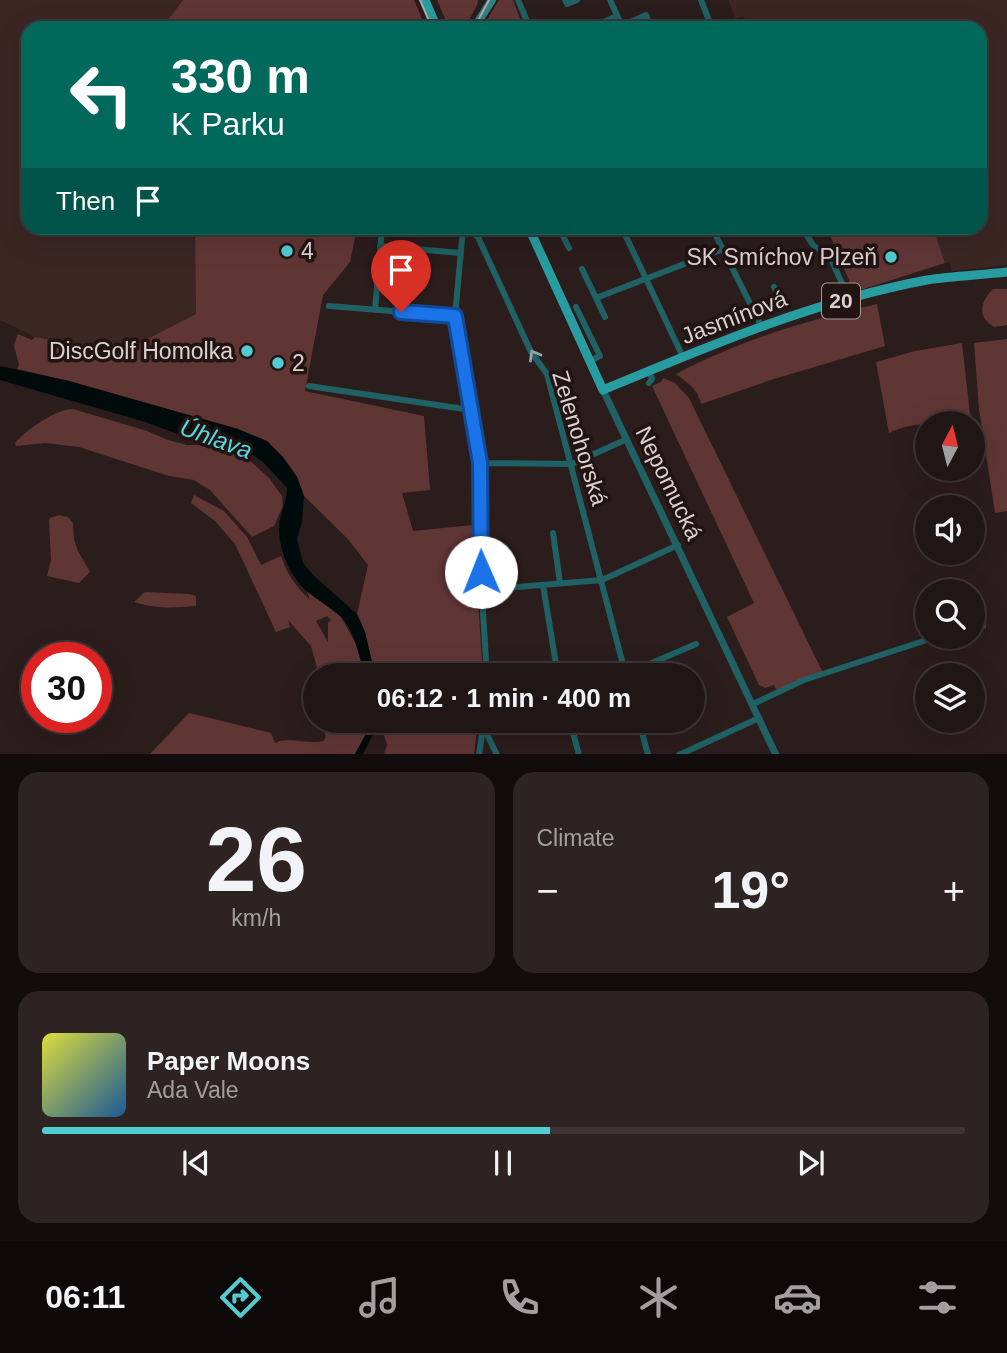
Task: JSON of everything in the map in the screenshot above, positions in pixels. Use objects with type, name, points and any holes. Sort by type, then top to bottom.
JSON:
[{"type":"main road","points":[[481,17],[484,0]]},
{"type":"main road","points":[[478,21],[492,0]]},
{"type":"main road","points":[[427,2],[434,21]]},
{"type":"main road","name":"Nepomucká","points":[[532,235],[603,390]]},
{"type":"main road","name":"Jasmínová","points":[[603,390],[761,326],[849,299],[930,280],[1007,272]]},
{"type":"street","points":[[518,0],[527,21]]},
{"type":"street","points":[[565,0],[567,4],[577,0]]},
{"type":"street","points":[[610,0],[619,21]]},
{"type":"street","points":[[701,0],[709,21]]},
{"type":"street","points":[[634,21],[646,15],[648,21]]},
{"type":"street","points":[[606,21],[617,16]]},
{"type":"street","points":[[375,310],[381,235]]},
{"type":"street","points":[[462,235],[455,316],[480,463],[486,663]]},
{"type":"street","name":"Zelenohorská","points":[[475,235],[531,352],[547,374],[622,663]]},
{"type":"street","points":[[562,235],[569,248]]},
{"type":"street","points":[[625,235],[682,357]]},
{"type":"street","points":[[716,235],[761,326]]},
{"type":"street","points":[[807,235],[813,245],[831,259],[849,299]]},
{"type":"street","points":[[380,246],[461,253]]},
{"type":"street","points":[[596,298],[723,249]]},
{"type":"street","points":[[582,269],[605,317]]},
{"type":"street","points":[[755,314],[782,303],[774,287]]},
{"type":"street","points":[[329,306],[455,316]]},
{"type":"street","points":[[576,307],[600,356],[590,361]]},
{"type":"street","points":[[649,371],[652,379],[649,383]]},
{"type":"street","points":[[309,386],[471,410]]},
{"type":"street","name":"Nepomucká","points":[[603,390],[776,754]]},
{"type":"street","points":[[480,463],[572,464],[627,439]]},
{"type":"street","points":[[553,533],[560,583]]},
{"type":"street","points":[[482,590],[602,580],[678,545]]},
{"type":"street","points":[[543,585],[556,663]]},
{"type":"street","points":[[652,663],[696,644]]},
{"type":"street","points":[[753,704],[804,680],[915,644]]},
{"type":"street","points":[[678,754],[759,718]]},
{"type":"street","points":[[479,754],[483,733]]},
{"type":"street","points":[[488,733],[497,754]]},
{"type":"street","points":[[573,733],[579,754]]},
{"type":"street","points":[[642,733],[648,754]]},
{"type":"shaded area","points":[[0,0],[183,0],[167,21],[21,21],[21,235],[195,235],[196,314],[120,353],[35,337],[0,320]]},
{"type":"shaded area","points":[[183,0],[414,0],[423,21],[167,21]]},
{"type":"shaded area","points":[[437,0],[478,0],[469,21],[446,21]]},
{"type":"shaded area","points":[[499,0],[513,0],[521,21],[486,21]]},
{"type":"shaded area","points":[[728,0],[1007,0],[1007,265],[951,271],[950,262],[945,263],[935,235],[987,235],[987,21],[746,21],[743,16],[736,19]]},
{"type":"shaded area","points":[[195,235],[356,235],[350,262],[323,295],[305,391],[424,416],[430,490],[402,493],[413,531],[473,525],[482,663],[372,663],[365,632],[357,614],[368,565],[347,538],[304,496],[297,477],[283,457],[238,429],[17,369],[19,365],[14,345],[18,334],[32,340],[35,337],[120,353],[196,314]]},
{"type":"shaded area","name":"SK Smíchov Plzeň","points":[[830,235],[935,235],[945,263],[854,292]]},
{"type":"shaded area","points":[[993,289],[1007,289],[1007,325],[994,327],[983,314],[985,299]]},
{"type":"shaded area","points":[[877,304],[885,346],[701,404],[695,390],[676,374],[724,351],[774,333]]},
{"type":"shaded area","points":[[1007,339],[1007,511],[995,513],[985,448],[985,411],[979,409],[974,343]]},
{"type":"shaded area","points":[[962,343],[970,411],[915,411],[915,425],[889,433],[876,362],[915,351]]},
{"type":"shaded area","points":[[0,366],[69,381],[238,429],[267,441],[297,477],[304,496],[302,522],[297,539],[303,563],[357,614],[365,632],[372,663],[361,663],[353,636],[345,622],[303,587],[288,565],[279,531],[287,488],[263,462],[234,443],[219,439],[189,438],[142,421],[0,380]]},
{"type":"shaded area","points":[[663,378],[675,383],[689,398],[823,673],[778,693],[774,685],[765,688],[759,685],[727,617],[754,603],[652,386]]},
{"type":"shaded area","points":[[73,409],[187,445],[215,445],[240,452],[269,478],[282,496],[283,506],[274,526],[252,537],[210,490],[194,480],[169,476],[79,447],[45,443],[16,446],[15,443],[20,438],[42,421],[58,412]]},
{"type":"shaded area","points":[[194,495],[224,511],[247,537],[261,565],[281,556],[289,574],[305,595],[310,600],[307,591],[341,617],[356,644],[362,663],[316,663],[311,646],[288,620],[290,627],[276,632],[235,544],[215,521],[191,503]],"holes":[[[327,616],[331,620],[328,623],[328,642],[316,621]]]},
{"type":"shaded area","points":[[59,515],[68,517],[73,523],[78,551],[90,572],[79,583],[47,576],[51,560],[49,521]]},
{"type":"shaded area","points":[[145,592],[189,594],[196,596],[196,606],[149,606],[134,602]]},
{"type":"shaded area","points":[[189,713],[271,733],[275,743],[286,740],[324,741],[325,733],[366,733],[355,754],[150,754]]},
{"type":"shaded area","points":[[366,733],[374,733],[363,754],[355,754]]},
{"type":"shaded area","points":[[384,733],[477,733],[474,754],[384,754],[387,745]]},
{"type":"tram line","points":[[420,0],[429,21]]},
{"type":"tram line","points":[[478,21],[489,0]]},
{"type":"place","name":"4","points":[[287,251]]},
{"type":"place","name":"SK Smíchov Plzeň","points":[[891,257]]},
{"type":"place","name":"DiscGolf Homolka","points":[[247,351]]},
{"type":"place","name":"2","points":[[278,363]]},
{"type":"route","points":[[401,312],[455,316],[480,463],[481,572]]},
{"type":"water label","name":"Úhlava","points":[[216,439]]}]
